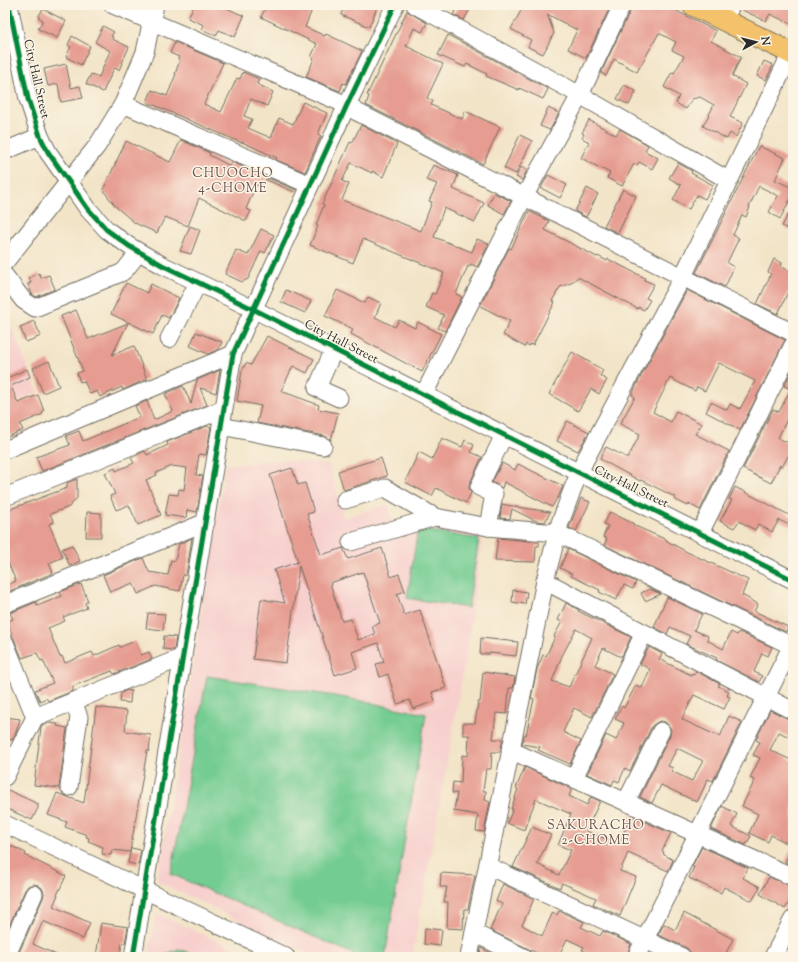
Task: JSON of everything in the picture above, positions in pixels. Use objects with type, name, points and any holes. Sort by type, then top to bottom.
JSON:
[{"type":"main road","points":[[693,5],[728,13],[792,54]]},
{"type":"street","name":"City Hall Street","points":[[9,5],[9,25],[28,99],[40,136],[48,152],[88,209],[107,230],[162,266],[254,309],[793,580]]},
{"type":"street","points":[[113,5],[154,13],[347,105],[357,112],[793,333]]},
{"type":"street","points":[[134,957],[233,354],[347,105],[395,5]]},
{"type":"street","points":[[415,5],[580,95],[728,180]]},
{"type":"street","points":[[424,394],[524,197],[580,95],[622,5]]},
{"type":"street","points":[[5,262],[97,146],[123,104],[145,52],[154,13]]},
{"type":"street","points":[[469,957],[545,581],[557,533],[579,473],[682,276],[728,180],[792,54]]},
{"type":"street","points":[[123,104],[310,185]]},
{"type":"street","points":[[5,151],[40,136]]},
{"type":"street","points":[[5,276],[23,300],[35,308],[121,273],[139,252]]},
{"type":"street","points":[[169,339],[198,283]]},
{"type":"street","points":[[700,532],[793,345]]},
{"type":"street","points":[[334,349],[317,388],[339,398]]},
{"type":"street","points":[[5,450],[233,354]]},
{"type":"street","points":[[5,497],[223,409]]},
{"type":"street","points":[[221,426],[324,446]]},
{"type":"street","points":[[488,527],[494,494],[479,487],[504,435]]},
{"type":"street","points":[[345,500],[384,488],[435,517],[488,527],[557,533],[792,644],[636,957]]},
{"type":"street","points":[[351,542],[435,517]]},
{"type":"street","points":[[5,604],[206,522]]},
{"type":"street","points":[[545,581],[793,711]]},
{"type":"street","points":[[574,778],[644,633]]},
{"type":"street","points":[[5,643],[35,717]]},
{"type":"street","points":[[5,777],[35,717],[184,658]]},
{"type":"street","points":[[69,787],[79,717],[73,701]]},
{"type":"street","points":[[626,802],[661,731]]},
{"type":"street","points":[[510,750],[793,878]]},
{"type":"street","points":[[5,824],[286,957]]},
{"type":"street","points":[[488,866],[682,957]]},
{"type":"street","points":[[6,957],[34,894]]},
{"type":"street","points":[[773,957],[793,919]]},
{"type":"street","points":[[474,933],[523,957]]},
{"type":"shaded area","points":[[12,329],[38,393],[5,406],[5,332]]},
{"type":"shaded area","points":[[284,460],[329,465],[344,518],[388,504],[397,534],[435,523],[483,532],[465,661],[412,957],[315,957],[157,881],[226,465]]},
{"type":"shaded area","points":[[160,915],[253,957],[148,957],[156,916]]},
{"type":"green space","points":[[418,529],[479,539],[468,608],[407,598]]},
{"type":"green space","points":[[207,676],[341,697],[426,714],[385,957],[360,957],[171,874]]},
{"type":"green space","points":[[179,949],[198,957],[166,957],[166,954]]},
{"type":"building","points":[[194,5],[220,5],[244,16],[235,37],[219,30],[216,36],[202,29],[204,25],[188,18]]},
{"type":"building","points":[[267,5],[314,5],[305,27],[325,36],[326,34],[362,51],[346,84],[343,83],[340,91],[306,77],[314,59],[311,57],[317,44],[261,17]]},
{"type":"building","points":[[345,5],[378,5],[369,27],[341,15]]},
{"type":"building","points":[[459,5],[463,5],[470,9],[464,20],[453,15]]},
{"type":"building","points":[[524,5],[611,5],[586,58],[568,49],[577,30],[547,14],[554,33],[543,54],[528,47],[531,40],[511,29]]},
{"type":"building","points":[[632,5],[663,5],[675,10],[716,31],[711,41],[741,57],[732,76],[746,84],[730,117],[743,123],[736,137],[730,133],[727,139],[703,126],[714,105],[700,97],[692,99],[686,109],[676,103],[679,96],[664,87],[672,72],[674,73],[684,56],[672,50],[676,42],[659,33],[637,72],[614,59],[606,76],[601,73]]},
{"type":"building","points":[[741,5],[793,5],[793,25],[770,14],[766,21],[740,9]]},
{"type":"building","points":[[43,9],[66,21],[57,38],[38,29],[43,20],[38,17]]},
{"type":"building","points":[[407,11],[427,23],[422,32],[414,28],[406,46],[443,64],[427,98],[433,101],[431,105],[462,119],[465,111],[500,127],[483,164],[366,105],[369,96],[367,95]]},
{"type":"building","points":[[103,26],[114,32],[111,36],[113,37],[112,39],[129,47],[119,70],[114,68],[103,92],[86,84],[91,74],[99,77],[110,51],[95,42]]},
{"type":"building","points":[[448,35],[548,89],[543,99],[519,88],[519,90],[486,76],[487,74],[467,64],[465,67],[438,55]]},
{"type":"building","points":[[72,36],[90,46],[81,65],[66,57],[71,47],[68,45]]},
{"type":"building","points":[[175,42],[223,63],[204,104],[221,112],[237,78],[240,79],[243,72],[259,79],[257,84],[273,92],[267,106],[251,99],[244,116],[252,119],[248,128],[271,138],[279,118],[293,124],[303,102],[327,113],[318,134],[321,136],[305,172],[276,160],[277,158],[242,142],[147,102],[152,90],[167,96],[180,60],[178,59],[179,57],[170,53]]},
{"type":"building","points":[[764,61],[773,65],[766,80],[757,76]]},
{"type":"building","points":[[66,64],[71,88],[80,86],[83,98],[61,102],[58,84],[48,86],[44,69]]},
{"type":"building","points":[[624,85],[636,91],[629,105],[617,99]]},
{"type":"building","points":[[548,108],[559,113],[550,130],[540,126]]},
{"type":"building","points":[[589,120],[616,135],[620,129],[648,145],[645,151],[658,158],[652,169],[639,162],[637,165],[634,164],[622,186],[607,178],[610,173],[581,158],[589,142],[582,138],[584,134],[582,133]]},
{"type":"building","points":[[361,125],[397,144],[383,177],[351,163],[342,181],[349,184],[342,200],[421,231],[432,202],[429,201],[437,184],[426,180],[433,165],[458,175],[453,189],[484,203],[475,222],[444,208],[434,237],[472,252],[477,239],[489,244],[477,267],[471,264],[470,267],[468,266],[456,294],[462,297],[445,331],[438,328],[444,315],[426,307],[432,293],[435,294],[444,273],[363,239],[353,263],[310,245],[318,226],[316,225],[324,205],[322,204],[350,142],[352,143]]},
{"type":"building","points":[[520,135],[532,141],[516,174],[504,168]]},
{"type":"building","points":[[181,140],[210,153],[209,155],[230,166],[232,162],[267,177],[262,187],[256,185],[246,209],[251,211],[246,221],[199,198],[188,226],[165,217],[157,233],[135,223],[116,207],[103,190],[126,141],[170,162]]},
{"type":"building","points":[[759,146],[785,158],[775,180],[793,188],[793,194],[780,219],[769,212],[778,196],[759,186],[746,217],[742,215],[733,235],[739,238],[727,263],[734,267],[725,287],[696,273]]},
{"type":"building","points":[[678,163],[692,171],[691,173],[713,185],[705,199],[697,195],[689,209],[673,200],[681,185],[669,178]]},
{"type":"building","points":[[521,167],[527,170],[522,180],[516,177]]},
{"type":"building","points":[[548,175],[567,185],[560,198],[541,188]]},
{"type":"building","points":[[268,178],[296,190],[295,192],[267,180]]},
{"type":"building","points":[[587,188],[598,194],[586,217],[575,211]]},
{"type":"building","points":[[623,189],[636,196],[618,233],[604,226]]},
{"type":"building","points":[[494,193],[511,201],[504,214],[488,205]]},
{"type":"building","points":[[793,206],[793,232],[782,226]]},
{"type":"building","points":[[529,211],[549,221],[545,230],[597,257],[598,256],[607,261],[608,259],[645,278],[644,280],[654,284],[646,298],[650,300],[644,310],[638,307],[638,309],[578,277],[571,283],[560,287],[552,301],[555,302],[533,345],[530,344],[529,346],[526,344],[525,347],[503,335],[510,321],[480,306],[509,248],[511,249]]},
{"type":"building","points":[[190,226],[200,230],[191,254],[180,251]]},
{"type":"building","points":[[261,229],[274,235],[265,253],[261,251],[248,279],[242,282],[225,274],[236,250],[248,255]]},
{"type":"building","points":[[774,259],[782,263],[781,267],[793,272],[793,294],[788,292],[778,314],[757,304],[771,274],[768,272]]},
{"type":"building","points":[[39,273],[41,278],[49,275],[55,289],[36,297],[32,294],[28,284],[31,283],[29,278]]},
{"type":"building","points":[[126,283],[147,293],[151,284],[179,298],[169,318],[162,315],[153,334],[111,314]]},
{"type":"building","points":[[286,290],[311,301],[305,313],[281,302]]},
{"type":"building","points":[[337,290],[365,303],[368,297],[381,303],[375,317],[395,327],[399,320],[415,328],[418,322],[441,334],[422,372],[351,334],[353,329],[325,316]]},
{"type":"building","points":[[687,290],[785,340],[740,430],[706,412],[711,402],[727,410],[730,404],[740,409],[755,381],[719,363],[705,391],[697,387],[695,391],[670,378],[653,412],[671,422],[676,411],[702,424],[695,434],[729,451],[700,510],[689,504],[688,506],[674,499],[675,497],[641,480],[640,481],[600,459],[606,447],[628,458],[640,434],[620,424],[635,397],[632,395],[637,384]]},
{"type":"building","points":[[76,310],[88,339],[128,323],[112,355],[134,346],[147,379],[123,390],[122,387],[100,397],[97,391],[90,394],[84,381],[80,382],[77,373],[83,371],[61,316]]},
{"type":"building","points":[[34,321],[41,336],[26,342],[20,327]]},
{"type":"building","points":[[196,332],[222,342],[219,349],[208,354],[190,346]]},
{"type":"building","points":[[267,336],[314,359],[307,373],[293,366],[281,391],[319,405],[318,409],[338,413],[331,440],[325,436],[257,423],[261,406],[237,401],[242,371],[246,363],[251,365]]},
{"type":"building","points":[[572,352],[603,370],[600,376],[607,380],[599,394],[591,389],[578,411],[549,394]]},
{"type":"building","points":[[49,361],[59,386],[43,393],[33,368]]},
{"type":"building","points":[[793,368],[793,407],[778,438],[793,445],[793,458],[788,456],[782,467],[780,465],[771,483],[743,469],[773,409],[779,412],[791,389],[784,386]]},
{"type":"building","points":[[27,369],[30,377],[11,386],[18,403],[38,395],[44,411],[42,412],[43,414],[20,424],[23,430],[5,438],[5,373],[7,378]]},
{"type":"building","points":[[220,370],[216,393],[200,388],[207,405],[42,471],[36,457],[70,445],[66,436],[79,431],[83,441],[140,417],[135,406],[147,401],[154,420],[173,411],[165,394],[183,386],[191,404],[197,380]]},
{"type":"building","points":[[567,421],[589,432],[578,451],[557,441]]},
{"type":"building","points":[[207,426],[211,427],[206,455],[199,454],[196,475],[203,476],[197,512],[187,510],[186,518],[165,515],[169,494],[178,495],[179,489],[184,490],[187,468],[172,466],[156,473],[157,475],[146,480],[161,515],[138,525],[129,505],[116,510],[110,496],[115,494],[105,473],[115,468],[116,471],[134,463],[131,458],[145,451],[147,455],[168,445],[167,442]]},
{"type":"building","points":[[442,438],[462,447],[465,440],[474,445],[471,452],[482,457],[470,483],[469,488],[471,493],[466,503],[436,488],[432,496],[405,482],[419,452],[432,459]]},
{"type":"building","points":[[381,458],[387,476],[344,490],[338,471]]},
{"type":"building","points":[[502,463],[515,470],[518,464],[563,486],[552,507],[504,482],[502,488],[492,482]]},
{"type":"building","points":[[292,468],[298,485],[305,483],[314,512],[307,514],[321,555],[343,548],[348,559],[382,548],[391,577],[399,574],[405,591],[397,594],[404,615],[420,610],[446,688],[432,692],[435,701],[413,709],[410,700],[397,704],[388,674],[380,677],[376,664],[384,662],[378,643],[352,652],[357,668],[335,675],[299,566],[286,663],[253,659],[261,599],[285,603],[274,570],[298,562],[270,475]],"holes":[[[363,572],[380,623],[372,626],[375,634],[358,640],[351,619],[342,621],[330,583]]]},
{"type":"building","points":[[77,479],[77,498],[69,507],[50,514],[54,522],[49,524],[63,557],[49,563],[53,573],[5,593],[5,586],[16,581],[5,556],[5,511],[67,488],[67,483]]},
{"type":"building","points":[[735,487],[793,517],[793,527],[779,520],[772,532],[758,524],[755,530],[739,521],[734,528],[720,521],[732,500],[729,499]]},
{"type":"building","points":[[581,498],[590,502],[576,531],[569,528]]},
{"type":"building","points":[[502,504],[550,512],[545,522],[536,521],[512,509],[510,519],[500,518]]},
{"type":"building","points":[[87,512],[101,513],[101,537],[86,537]]},
{"type":"building","points":[[610,512],[634,524],[633,525],[667,540],[687,552],[748,580],[742,595],[758,604],[754,611],[788,627],[786,632],[604,545],[607,539],[603,537],[608,526],[604,524]]},
{"type":"building","points":[[192,538],[186,575],[183,575],[180,591],[155,586],[138,594],[133,583],[110,592],[103,575],[143,558],[149,572],[168,575],[171,560],[175,561],[179,544]]},
{"type":"building","points":[[498,538],[539,542],[539,546],[536,546],[535,562],[495,561]]},
{"type":"building","points":[[72,545],[80,561],[70,566],[62,549]]},
{"type":"building","points":[[568,549],[636,582],[633,589],[624,585],[616,600],[599,592],[600,590],[571,576],[572,574],[560,568]]},
{"type":"building","points":[[81,584],[88,601],[85,603],[87,608],[63,617],[65,621],[48,628],[60,657],[62,656],[65,663],[92,652],[94,656],[119,645],[120,647],[135,641],[141,655],[149,652],[152,659],[114,674],[112,671],[73,686],[73,691],[48,701],[46,698],[40,701],[35,690],[53,683],[43,660],[41,661],[37,653],[22,658],[7,622],[13,619],[10,613],[36,602],[37,606],[62,596],[60,592]]},
{"type":"building","points":[[650,589],[661,594],[645,601],[641,593]]},
{"type":"building","points":[[513,590],[527,592],[525,604],[512,602]]},
{"type":"building","points":[[667,597],[702,614],[694,630],[708,636],[707,640],[723,649],[731,632],[737,635],[739,632],[772,647],[768,656],[762,653],[754,672],[762,676],[759,682],[716,660],[717,658],[686,644],[690,636],[670,627],[667,634],[654,627]]},
{"type":"building","points":[[566,603],[579,610],[578,611],[631,637],[622,656],[603,648],[595,665],[613,674],[592,717],[574,708],[563,732],[581,741],[570,764],[538,750],[540,747],[522,744],[524,735],[526,735],[534,699],[531,698],[537,669],[543,655],[546,656],[555,637],[554,636],[562,622],[558,620]],"holes":[[[576,629],[592,638],[569,687],[552,681],[562,656]]]},
{"type":"building","points":[[148,613],[165,614],[163,630],[146,628]]},
{"type":"building","points":[[164,636],[176,637],[174,650],[163,649]]},
{"type":"building","points":[[481,638],[518,642],[516,656],[490,653],[480,654]]},
{"type":"building","points":[[649,647],[662,654],[659,659],[691,675],[692,673],[694,675],[696,671],[720,684],[718,686],[729,691],[727,696],[730,697],[724,709],[694,695],[682,719],[685,721],[720,737],[729,716],[742,722],[713,781],[708,779],[697,802],[661,785],[652,803],[640,797],[670,735],[671,730],[665,722],[660,721],[652,726],[630,771],[625,768],[619,782],[614,780],[612,785],[587,774],[606,735],[616,740],[624,723],[615,719],[622,706],[624,708],[636,685],[642,688],[650,669],[640,664]],"holes":[[[677,748],[703,761],[692,781],[671,771],[673,768],[668,766]]]},
{"type":"building","points":[[483,672],[515,677],[513,688],[509,688],[507,714],[496,713],[493,739],[503,739],[500,752],[492,752],[491,769],[486,769],[483,791],[486,791],[485,800],[490,802],[484,832],[476,831],[478,815],[454,811],[457,793],[452,793],[453,782],[461,783],[462,755],[468,756],[469,735],[463,735],[463,723],[475,723],[478,702],[480,702]]},
{"type":"building","points":[[127,690],[131,691],[130,703],[120,702],[121,693]]},
{"type":"building","points":[[96,707],[127,711],[125,731],[151,735],[130,852],[112,850],[111,855],[102,854],[103,847],[88,841],[89,838],[86,837],[87,835],[65,827],[67,822],[48,815],[57,793],[84,803]]},
{"type":"building","points":[[770,710],[793,721],[793,739],[779,732],[770,750],[793,761],[793,770],[790,777],[793,778],[793,846],[771,835],[768,842],[749,833],[758,814],[742,806],[755,780],[750,778],[760,758],[753,755],[760,742],[756,740]]},
{"type":"building","points":[[5,717],[20,719],[12,740],[5,738]]},
{"type":"building","points":[[48,723],[58,724],[57,726],[67,728],[59,788],[34,785],[41,727],[42,725]]},
{"type":"building","points":[[525,767],[572,789],[569,796],[587,805],[591,797],[600,801],[586,831],[619,844],[631,816],[671,833],[662,851],[664,852],[663,854],[673,860],[668,871],[628,853],[620,871],[636,877],[620,916],[593,904],[596,898],[562,883],[560,888],[513,867],[532,827],[551,835],[537,864],[559,875],[571,850],[558,845],[571,814],[536,799],[524,830],[507,823],[513,809],[511,809],[518,789],[516,788]]},
{"type":"building","points":[[8,790],[38,804],[38,808],[32,820],[5,808],[5,796]]},
{"type":"building","points":[[722,806],[737,814],[731,826],[751,836],[746,845],[711,829]]},
{"type":"building","points":[[9,845],[66,876],[53,906],[90,923],[83,939],[43,921],[33,944],[61,957],[17,957],[43,898],[44,893],[42,888],[38,885],[33,884],[28,886],[25,890],[5,935],[5,854]]},
{"type":"building","points":[[793,846],[793,866],[785,862]]},
{"type":"building","points":[[702,847],[748,868],[743,878],[760,887],[752,901],[724,887],[721,893],[689,878],[694,867],[692,866]]},
{"type":"building","points":[[131,848],[141,850],[138,865],[128,863]]},
{"type":"building","points":[[441,873],[475,875],[468,909],[464,909],[463,929],[447,928],[448,902],[444,902],[447,887],[440,887]]},
{"type":"building","points":[[769,877],[793,887],[793,895],[785,909],[760,894]]},
{"type":"building","points":[[503,884],[534,899],[522,925],[542,936],[553,912],[557,915],[559,911],[584,922],[581,927],[600,936],[603,931],[631,944],[626,957],[598,957],[582,950],[584,947],[567,939],[558,957],[545,957],[490,930],[502,904],[496,901]]},
{"type":"building","points":[[684,913],[733,939],[724,957],[692,957],[687,948],[658,935],[664,924],[675,930]]},
{"type":"building","points":[[101,923],[128,927],[125,943],[122,943],[120,957],[96,957]]},
{"type":"building","points":[[425,928],[442,930],[440,946],[424,944]]},
{"type":"building","points":[[481,948],[497,957],[483,957],[480,955]]},
{"type":"cycle path","points":[[9,5],[28,99],[40,136],[48,152],[88,209],[107,230],[129,246],[162,265],[253,309],[793,580]]},
{"type":"cycle path","points":[[133,957],[233,354],[347,105],[395,5]]},
{"type":"district","name":"CHUOCHO 4-CHOME","points":[[233,182]]},
{"type":"district","name":"SAKURACHO 2-CHOME","points":[[596,834]]}]
